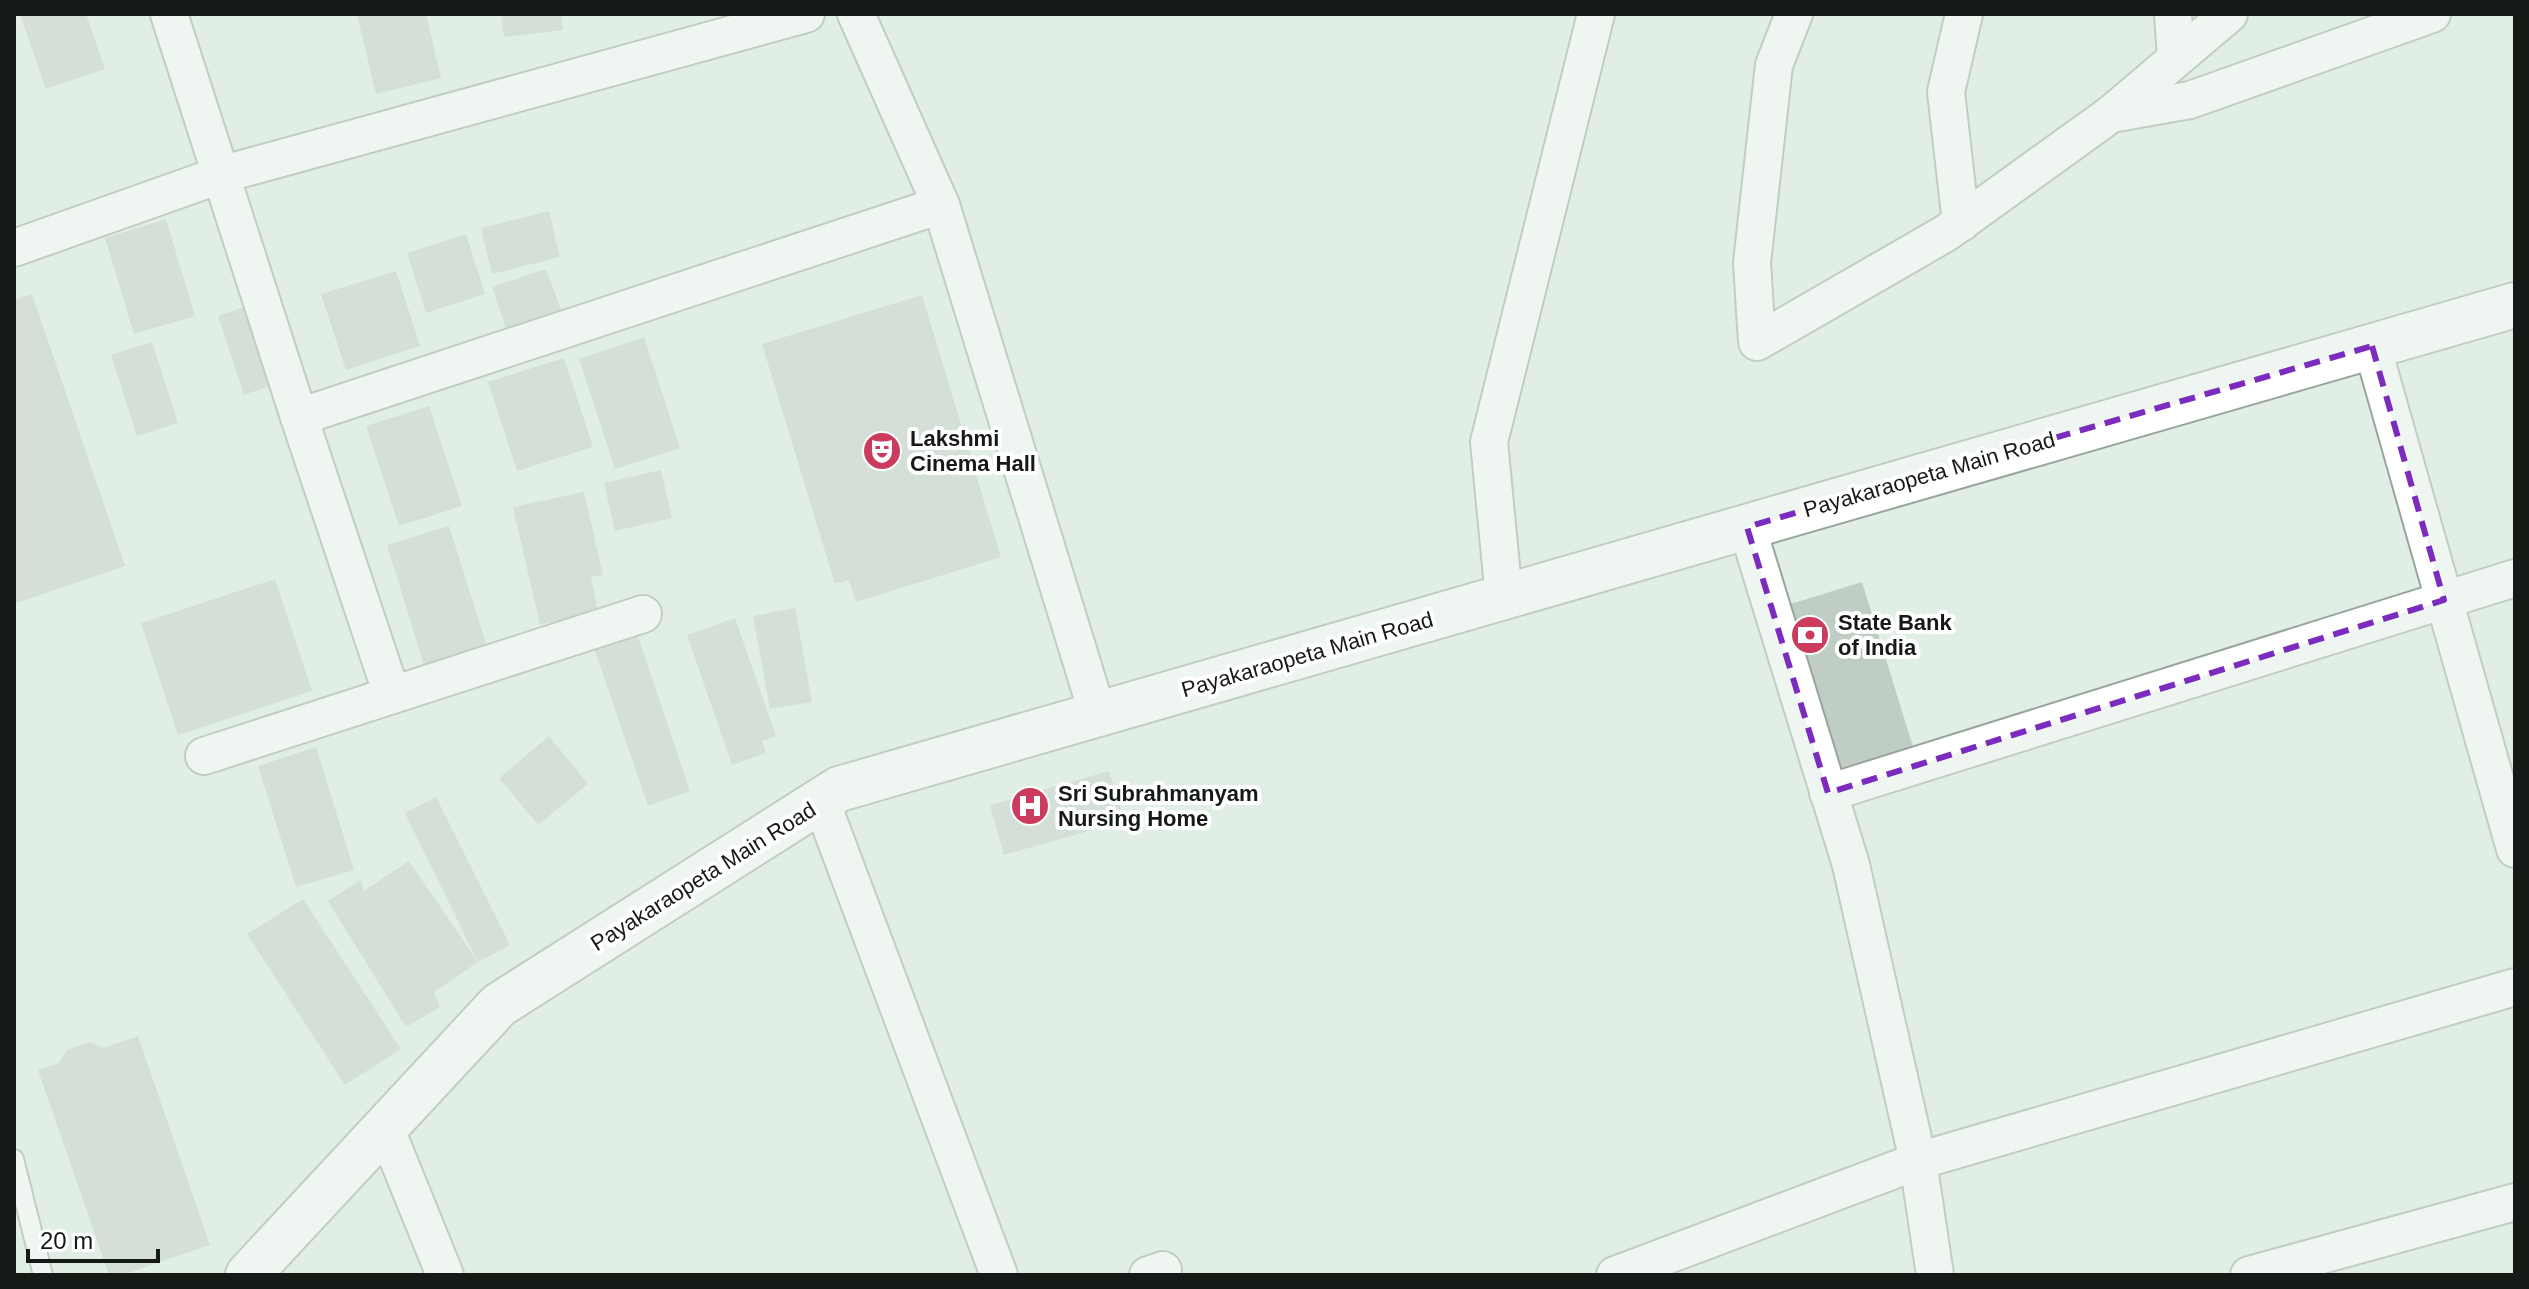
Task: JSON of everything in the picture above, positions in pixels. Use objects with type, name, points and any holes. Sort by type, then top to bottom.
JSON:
[{"type":"street","points":[[169,14],[392,695]]},
{"type":"street","points":[[14,248],[220,175],[806,14]]},
{"type":"street","points":[[856,14],[941,205],[1098,715]]},
{"type":"street","points":[[1504,597],[1489,442],[1596,14]]},
{"type":"street","points":[[1794,14],[1774,65],[1752,263],[1757,342],[1961,223],[2111,114],[2229,14]]},
{"type":"street","points":[[1961,223],[1946,92],[1964,14]]},
{"type":"street","points":[[2173,14],[2176,58]]},
{"type":"street","points":[[2111,114],[2190,100],[2427,15]]},
{"type":"street","points":[[299,417],[941,205]]},
{"type":"street","name":"Payakaraopeta Main Road","points":[[248,1275],[499,1005],[839,789],[2515,305]]},
{"type":"street","points":[[2372,346],[2515,849]]},
{"type":"street","points":[[1747,527],[1851,865],[1918,1161],[1935,1275]]},
{"type":"street","points":[[1828,793],[2515,578]]},
{"type":"street","points":[[204,756],[643,614]]},
{"type":"street","points":[[821,801],[999,1275]]},
{"type":"street","points":[[1615,1275],[1918,1161],[2515,987]]},
{"type":"street","points":[[385,1127],[445,1275]]},
{"type":"street","points":[[2249,1275],[2515,1202]]},
{"type":"lane","points":[[14,1159],[43,1275]]},
{"type":"highlighted area","points":[[2372,346],[2444,600],[1828,793],[1747,527]]},
{"type":"building","points":[[20,14],[86,14],[105,69],[46,89]]},
{"type":"building","points":[[357,14],[426,14],[441,78],[376,94]]},
{"type":"building","points":[[501,14],[561,14],[563,30],[504,37]]},
{"type":"building","points":[[549,211],[560,257],[492,274],[481,228]]},
{"type":"building","points":[[166,219],[195,316],[134,334],[105,238]]},
{"type":"building","points":[[466,234],[485,294],[426,313],[407,253]]},
{"type":"building","points":[[546,269],[561,310],[506,329],[492,287]]},
{"type":"building","points":[[396,271],[420,346],[346,370],[321,294]]},
{"type":"building","points":[[32,294],[125,566],[14,604],[14,300]]},
{"type":"building","name":"Lakshmi Cinema Hall","points":[[922,295],[1001,557],[856,602],[849,580],[835,584],[762,344]]},
{"type":"building","points":[[250,305],[275,384],[244,395],[218,316]]},
{"type":"building","points":[[644,337],[680,448],[615,469],[579,359]]},
{"type":"building","points":[[152,342],[178,423],[137,436],[111,355]]},
{"type":"building","points":[[564,358],[593,447],[517,471],[488,382]]},
{"type":"building","points":[[429,406],[462,506],[399,526],[366,426]]},
{"type":"building","points":[[661,470],[672,518],[615,531],[604,483]]},
{"type":"building","points":[[584,492],[603,575],[591,577],[598,612],[540,625],[513,507]]},
{"type":"building","points":[[449,526],[489,653],[426,672],[387,545]]},
{"type":"building","points":[[275,579],[312,691],[178,735],[141,623]]},
{"type":"building","points":[[1862,582],[1918,763],[1836,788],[1781,607]]},
{"type":"building","points":[[795,608],[812,702],[770,709],[753,616]]},
{"type":"building","points":[[735,618],[776,736],[762,741],[766,753],[732,765],[687,635]]},
{"type":"building","points":[[635,627],[690,791],[648,806],[592,642]]},
{"type":"building","points":[[549,736],[588,784],[538,825],[499,778]]},
{"type":"building","points":[[316,747],[354,870],[296,887],[258,766]]},
{"type":"building","points":[[1109,771],[1124,821],[1004,855],[990,805]]},
{"type":"building","points":[[436,797],[510,945],[478,962],[405,813]]},
{"type":"building","points":[[409,861],[478,962],[434,992],[440,1007],[406,1027],[328,901],[361,880],[364,891]]},
{"type":"building","points":[[303,899],[401,1049],[345,1085],[247,934]]},
{"type":"building","points":[[138,1036],[210,1245],[122,1275],[109,1275],[38,1070],[59,1063],[67,1050],[90,1042],[103,1048]]},
{"type":"place","name":"Lakshmi Cinema Hall","points":[[882,451]]},
{"type":"place","name":"State Bank of India","points":[[1810,635]]},
{"type":"place","name":"Sri Subrahmanyam Nursing Home","points":[[1030,806]]}]
